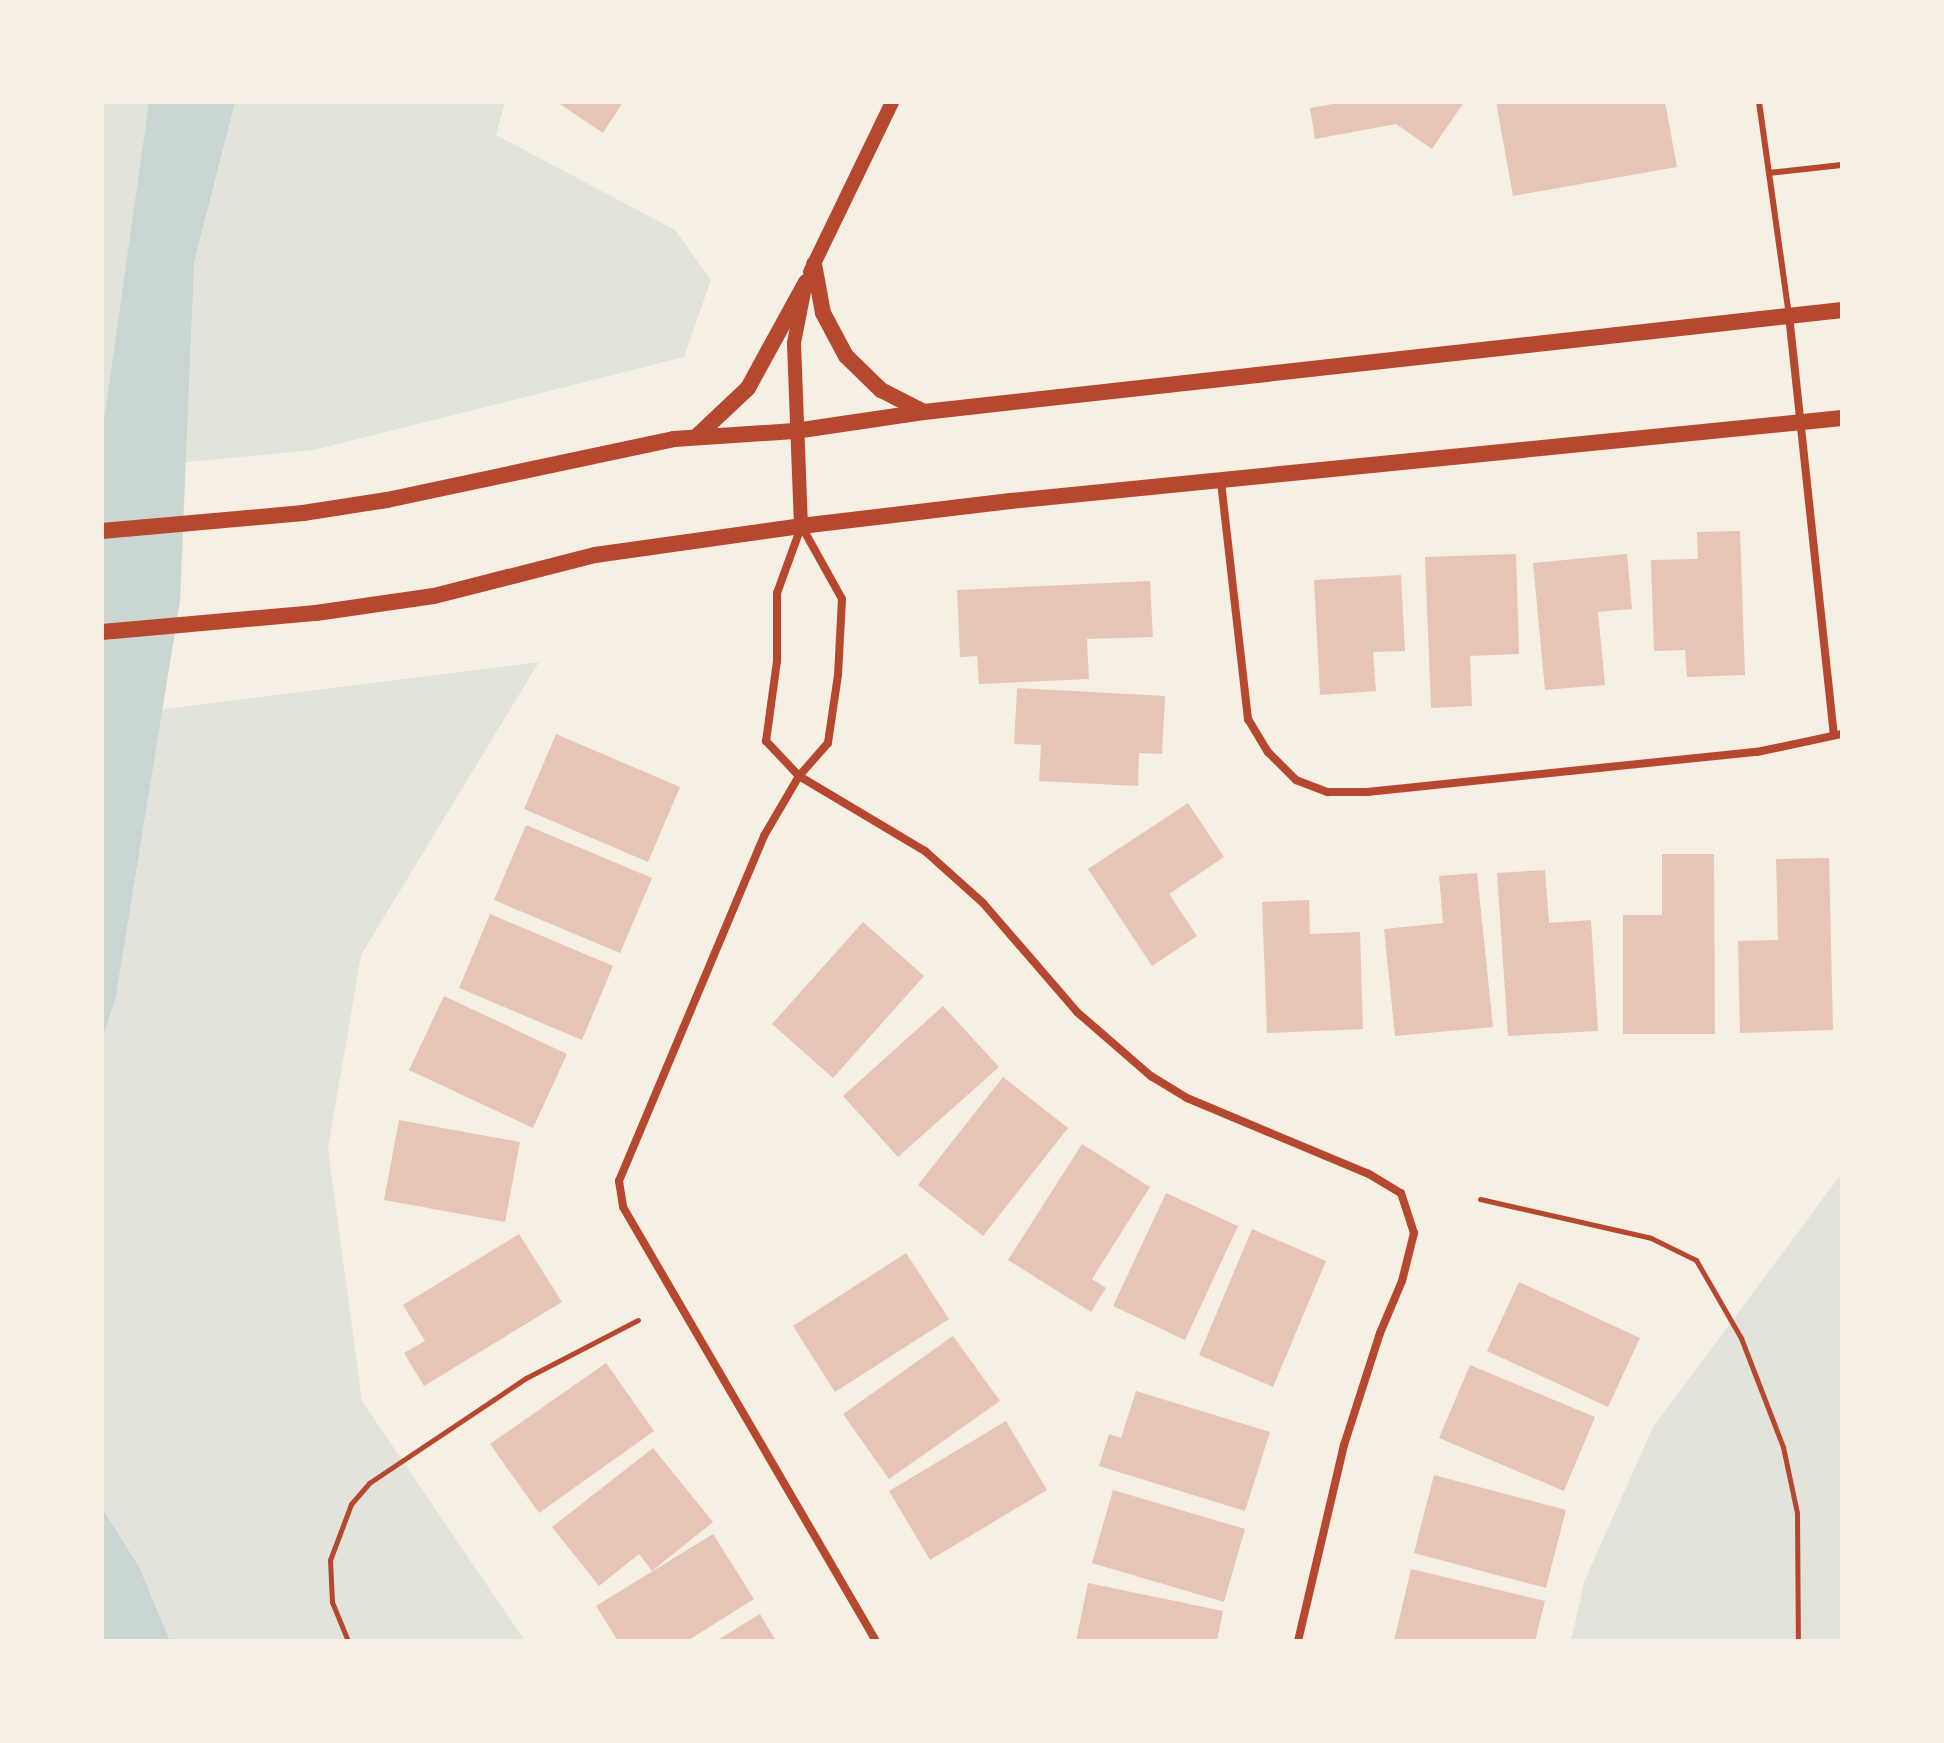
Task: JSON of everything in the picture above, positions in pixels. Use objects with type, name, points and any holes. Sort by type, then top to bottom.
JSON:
[{"type":"main road","points":[[814,264],[823,313],[846,356],[881,390],[924,412]]},
{"type":"main road","points":[[696,437],[748,388],[806,282]]},
{"type":"main road","points":[[102,531],[303,513],[387,500],[674,439],[795,431],[924,412],[1842,310]]},
{"type":"main road","points":[[102,632],[316,613],[434,596],[595,555],[801,526],[1842,418]]},
{"type":"street","points":[[892,102],[806,282],[794,343],[801,526],[777,593],[777,661],[766,741],[799,776],[925,851],[983,903],[1077,1012],[1151,1076],[1187,1098],[1369,1174],[1401,1193],[1414,1233],[1402,1281],[1380,1333],[1349,1430],[1298,1641]]},
{"type":"street","points":[[1221,482],[1248,719],[1268,752],[1296,780],[1328,792],[1367,792],[1757,752],[1838,734],[1798,422],[1789,315]]},
{"type":"street","points":[[801,526],[842,599],[838,675],[828,743],[799,776],[764,836],[619,1181],[623,1207],[876,1641]]},
{"type":"lane","points":[[1759,102],[1789,315]]},
{"type":"lane","points":[[1769,173],[1842,165]]},
{"type":"path","points":[[1480,1199],[1651,1238],[1696,1260],[1741,1338],[1783,1447],[1797,1513],[1798,1641]]},
{"type":"path","points":[[348,1641],[332,1602],[330,1560],[346,1516],[369,1483],[526,1378],[638,1320]]},
{"type":"shaded area","points":[[102,102],[505,102],[496,135],[675,230],[711,280],[684,357],[314,450],[102,470]]},
{"type":"shaded area","points":[[149,102],[235,102],[194,262],[180,601],[115,1001],[102,1038],[102,435]]},
{"type":"shaded area","points":[[539,662],[361,955],[328,1149],[362,1401],[525,1641],[102,1641],[102,717]]},
{"type":"shaded area","points":[[1842,1173],[1842,1641],[1571,1641],[1584,1582],[1653,1427]]},
{"type":"shaded area","points":[[102,1508],[139,1567],[170,1641],[102,1641]]},
{"type":"building","points":[[557,102],[623,102],[603,133]]},
{"type":"building","points":[[1344,102],[1464,102],[1432,149],[1396,124],[1315,139],[1310,108]]},
{"type":"building","points":[[1496,102],[1665,102],[1677,167],[1513,196]]},
{"type":"building","points":[[1740,531],[1745,675],[1687,677],[1685,650],[1654,651],[1651,560],[1698,559],[1697,532]]},
{"type":"building","points":[[1516,554],[1519,654],[1470,656],[1472,706],[1431,708],[1425,557]]},
{"type":"building","points":[[1627,554],[1632,609],[1598,612],[1605,685],[1545,690],[1533,563]]},
{"type":"building","points":[[1401,575],[1405,651],[1373,652],[1376,691],[1320,695],[1314,580]]},
{"type":"building","points":[[1150,581],[1153,637],[1087,639],[1089,679],[979,684],[977,656],[960,657],[957,590]]},
{"type":"building","points":[[1017,688],[1165,696],[1162,754],[1139,753],[1138,786],[1039,781],[1041,745],[1014,744]]},
{"type":"building","points":[[556,734],[680,787],[648,862],[524,809]]},
{"type":"building","points":[[1188,803],[1224,857],[1169,894],[1197,936],[1152,966],[1088,869]]},
{"type":"building","points":[[526,825],[652,878],[620,953],[494,900]]},
{"type":"building","points":[[1662,854],[1714,854],[1715,1034],[1623,1034],[1623,915],[1662,915]]},
{"type":"building","points":[[1829,858],[1833,1030],[1740,1033],[1738,941],[1778,940],[1776,859]]},
{"type":"building","points":[[1545,870],[1549,923],[1591,920],[1598,1031],[1508,1036],[1497,873]]},
{"type":"building","points":[[1477,873],[1493,1027],[1395,1036],[1384,929],[1443,923],[1439,876]]},
{"type":"building","points":[[1309,900],[1310,934],[1360,932],[1363,1029],[1267,1033],[1262,902]]},
{"type":"building","points":[[490,914],[613,966],[582,1040],[459,988]]},
{"type":"building","points":[[863,922],[924,976],[833,1078],[772,1024]]},
{"type":"building","points":[[444,996],[567,1054],[533,1128],[409,1070]]},
{"type":"building","points":[[943,1006],[999,1067],[898,1157],[843,1096]]},
{"type":"building","points":[[1003,1077],[1068,1128],[983,1236],[918,1185]]},
{"type":"building","points":[[399,1120],[520,1142],[505,1222],[384,1200]]},
{"type":"building","points":[[1082,1144],[1150,1187],[1092,1279],[1106,1288],[1091,1312],[1008,1260]]},
{"type":"building","points":[[1166,1193],[1238,1226],[1185,1340],[1113,1306]]},
{"type":"building","points":[[1252,1229],[1326,1261],[1273,1387],[1199,1355]]},
{"type":"building","points":[[519,1234],[562,1302],[424,1386],[404,1353],[425,1341],[403,1305]]},
{"type":"building","points":[[906,1253],[949,1319],[835,1392],[793,1326]]},
{"type":"building","points":[[1519,1282],[1640,1338],[1608,1407],[1487,1351]]},
{"type":"building","points":[[953,1336],[1000,1401],[889,1479],[843,1414]]},
{"type":"building","points":[[606,1363],[654,1431],[539,1513],[490,1444]]},
{"type":"building","points":[[1470,1365],[1595,1417],[1564,1491],[1439,1438]]},
{"type":"building","points":[[1136,1391],[1270,1432],[1245,1511],[1099,1466],[1109,1434],[1121,1438]]},
{"type":"building","points":[[1006,1421],[1047,1490],[930,1560],[889,1491]]},
{"type":"building","points":[[653,1448],[713,1522],[652,1571],[639,1554],[599,1586],[552,1527]]},
{"type":"building","points":[[1434,1475],[1566,1510],[1546,1588],[1414,1553]]},
{"type":"building","points":[[1113,1490],[1245,1529],[1224,1602],[1092,1563]]},
{"type":"building","points":[[713,1534],[754,1599],[687,1641],[618,1641],[596,1606]]},
{"type":"building","points":[[1411,1569],[1545,1601],[1535,1641],[1394,1641]]},
{"type":"building","points":[[1088,1583],[1223,1611],[1217,1641],[1076,1641]]},
{"type":"building","points":[[760,1614],[776,1641],[716,1641]]}]
